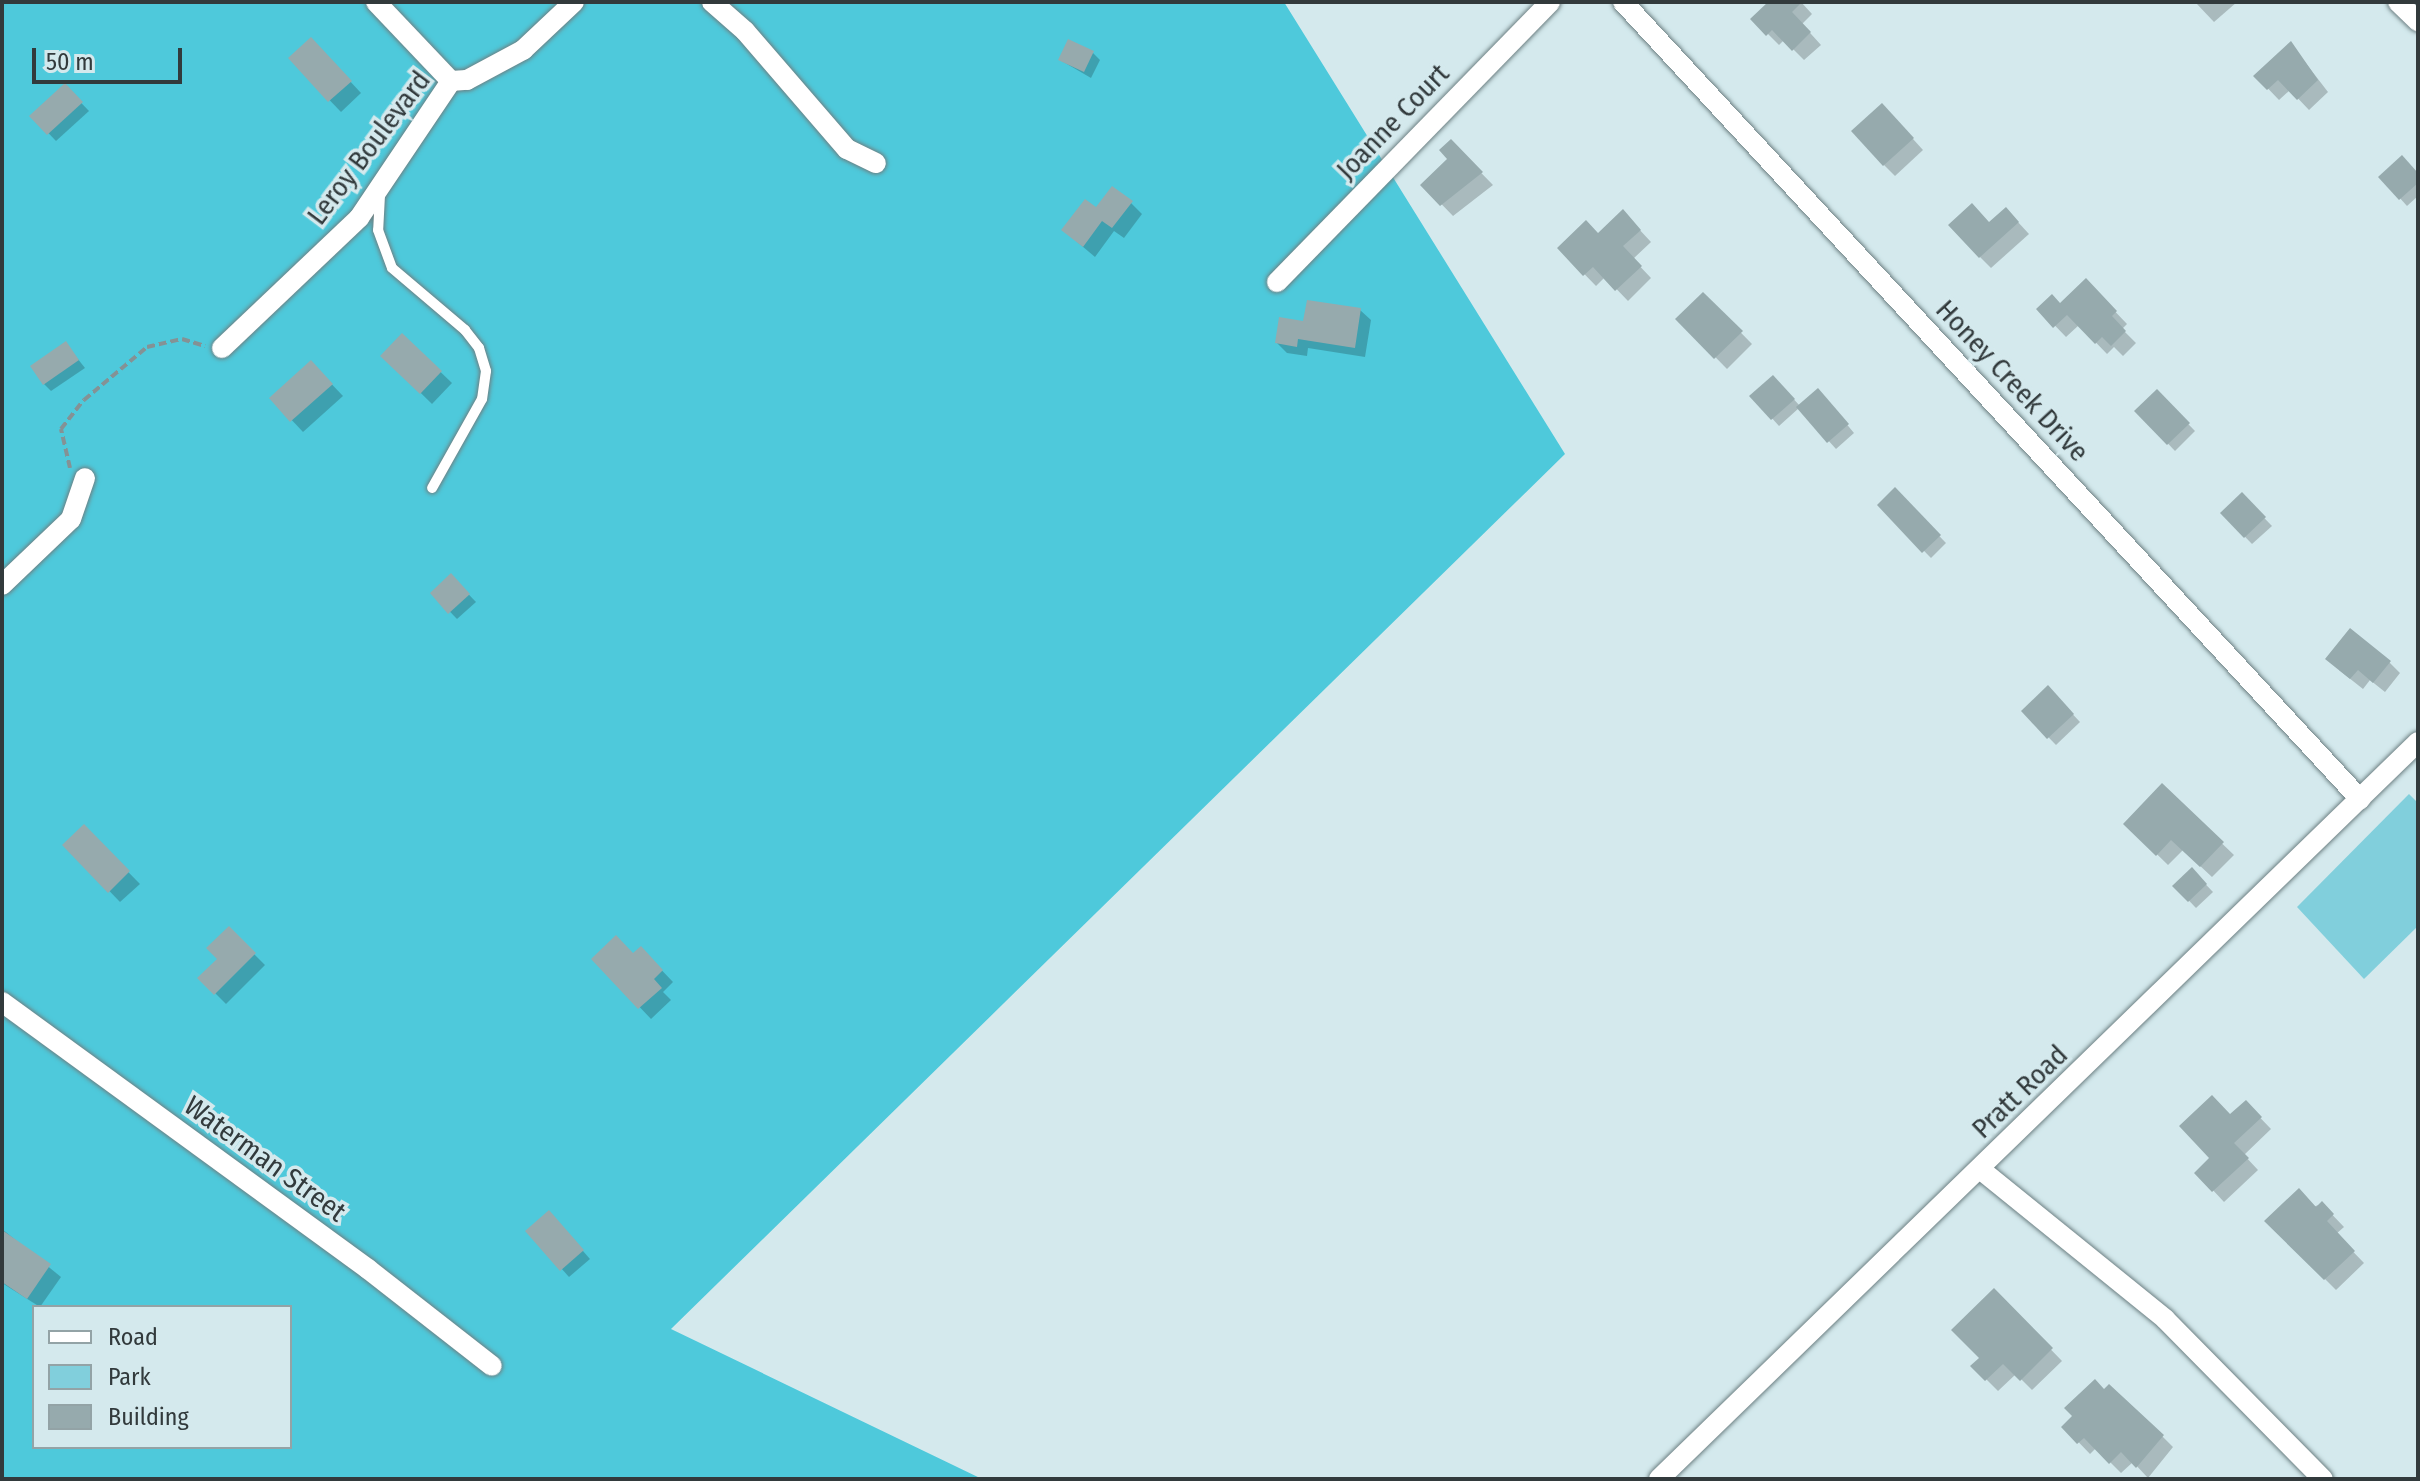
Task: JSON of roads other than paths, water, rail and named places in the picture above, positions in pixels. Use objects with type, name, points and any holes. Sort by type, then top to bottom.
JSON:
[{"type":"street","points":[[376,2],[451,81]]},
{"type":"street","name":"Leroy Boulevard","points":[[222,348],[342,237],[382,184],[451,81],[467,80],[523,50],[574,2]]},
{"type":"street","points":[[712,2],[745,31],[847,149],[876,163]]},
{"type":"street","name":"Joanne Court","points":[[1277,282],[1550,2]]},
{"type":"street","name":"Honey Creek Drive","points":[[1623,2],[2360,799]]},
{"type":"street","points":[[2398,2],[2418,21]]},
{"type":"street","points":[[2,585],[71,519],[83,485]]},
{"type":"street","name":"Pratt Road","points":[[1659,1479],[2418,742]]},
{"type":"street","name":"Waterman Street","points":[[2,1002],[368,1269],[492,1366]]},
{"type":"street","points":[[1980,1169],[2165,1319],[2323,1479]]},
{"type":"lane","points":[[382,184],[378,230],[392,268],[465,330],[479,348],[486,371],[482,399],[432,488]]}]
